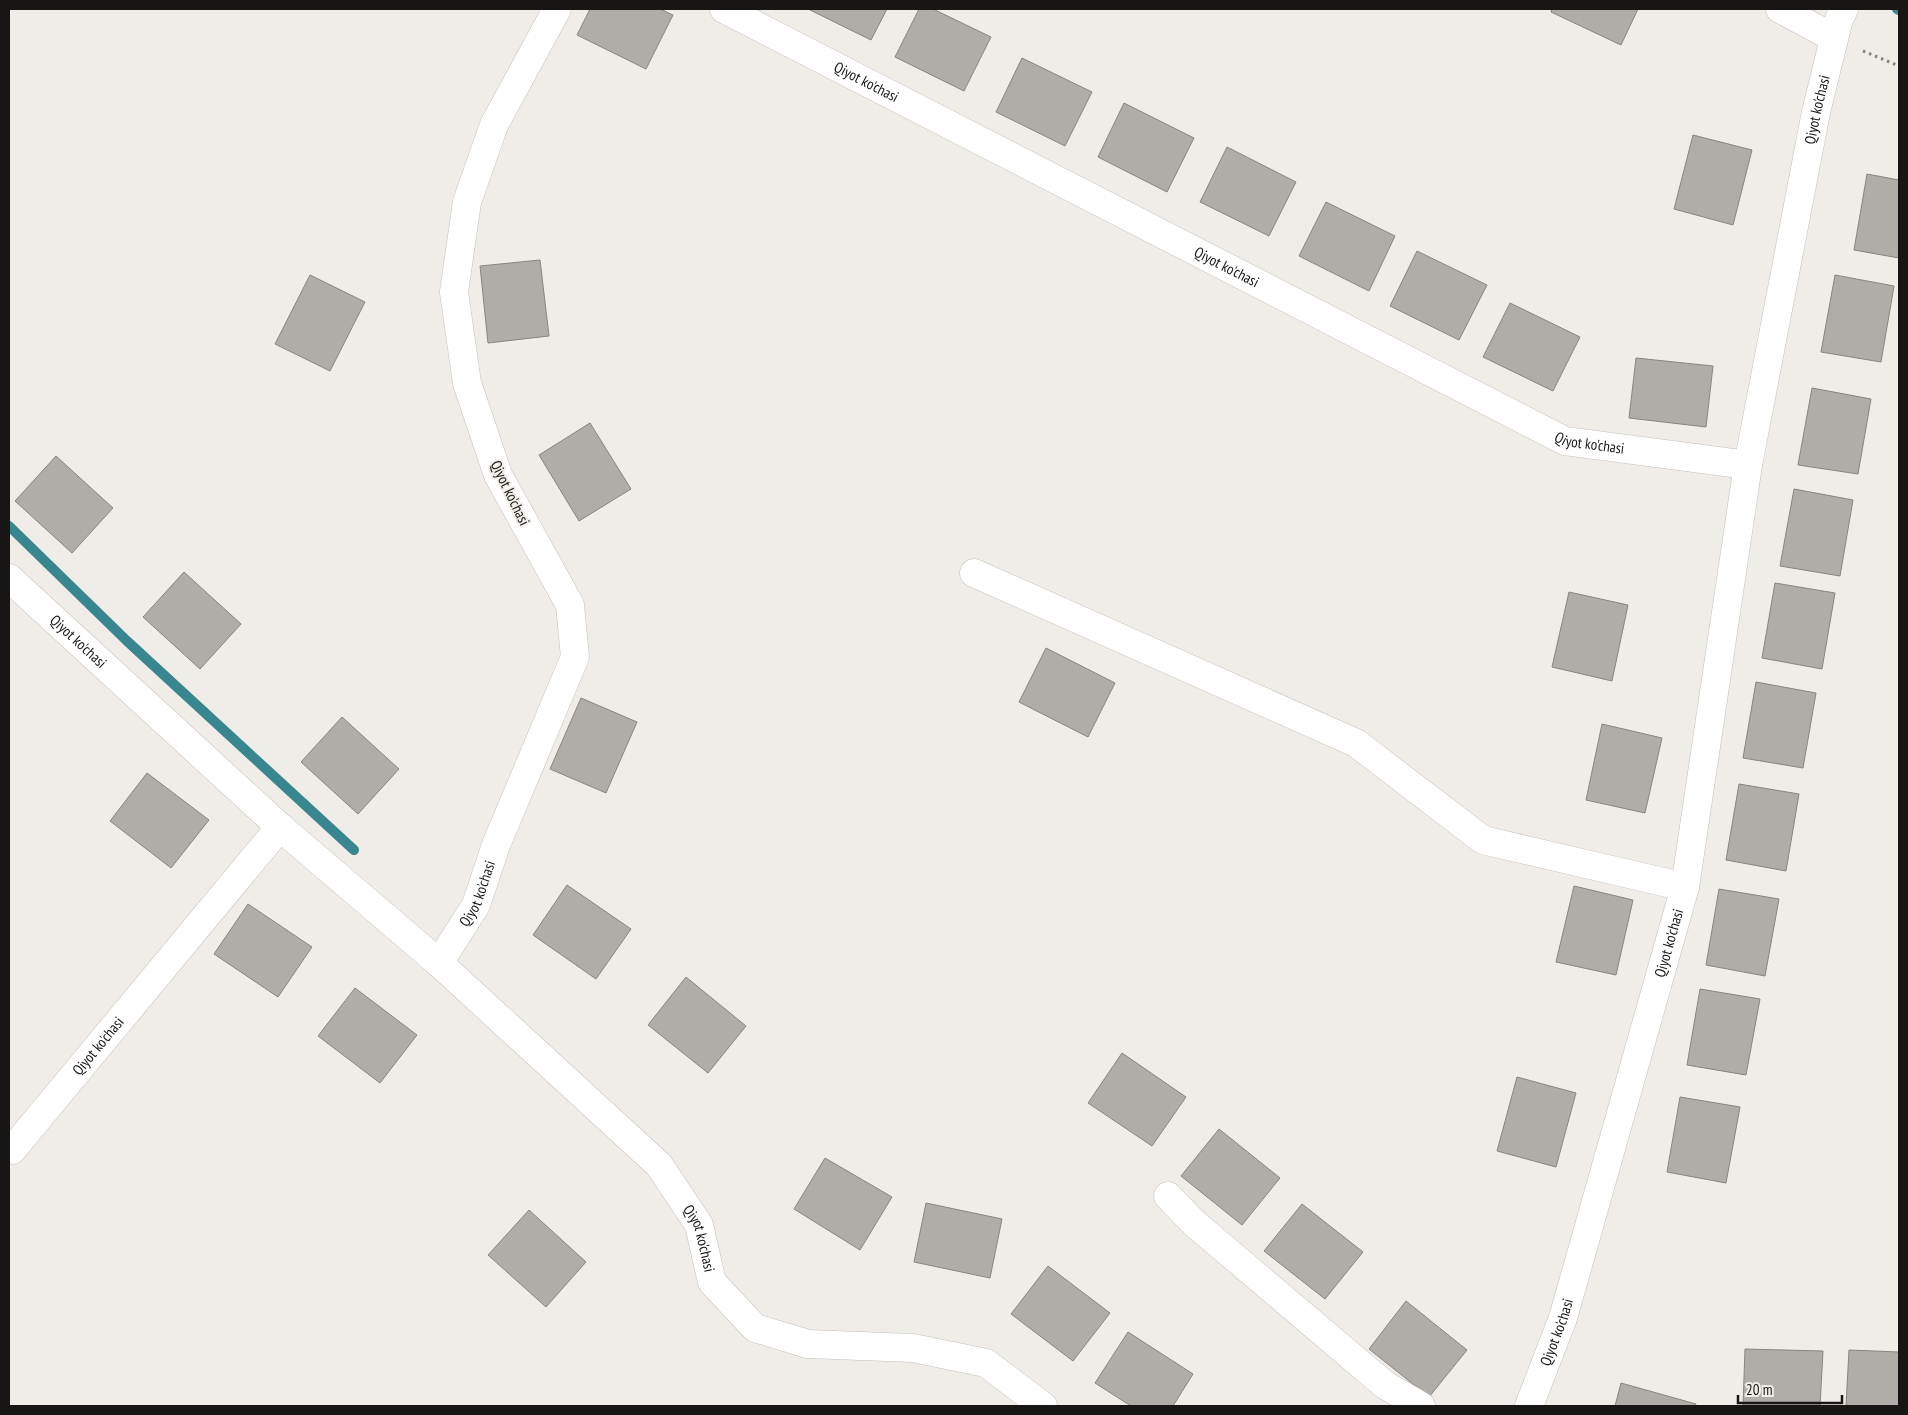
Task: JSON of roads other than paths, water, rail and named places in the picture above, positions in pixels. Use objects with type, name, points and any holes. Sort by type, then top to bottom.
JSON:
[{"type":"street","name":"Qiyot ko'chasi","points":[[439,963],[476,905],[496,845],[575,657],[570,606],[498,475],[467,383],[454,292],[468,202],[494,124],[557,9]]},
{"type":"street","name":"Qiyot ko'chasi","points":[[724,9],[1565,441],[1748,465]]},
{"type":"street","points":[[1780,9],[1839,22]]},
{"type":"street","name":"Qiyot ko'chasi","points":[[1528,1406],[1563,1318],[1685,888],[1748,465],[1816,112],[1839,22]]},
{"type":"street","points":[[974,573],[1356,743],[1483,840],[1685,888]]},
{"type":"street","name":"Qiyot ko'chasi","points":[[9,578],[280,827],[439,963],[659,1165],[699,1225],[712,1282],[755,1328],[808,1344],[913,1348],[986,1363],[1043,1406]]},
{"type":"street","name":"Qiyot ko'chasi","points":[[12,1150],[280,827]]},
{"type":"street","points":[[1168,1196],[1194,1223],[1385,1385],[1421,1406]]},
{"type":"waterway","points":[[9,526],[127,641],[354,850]]}]
